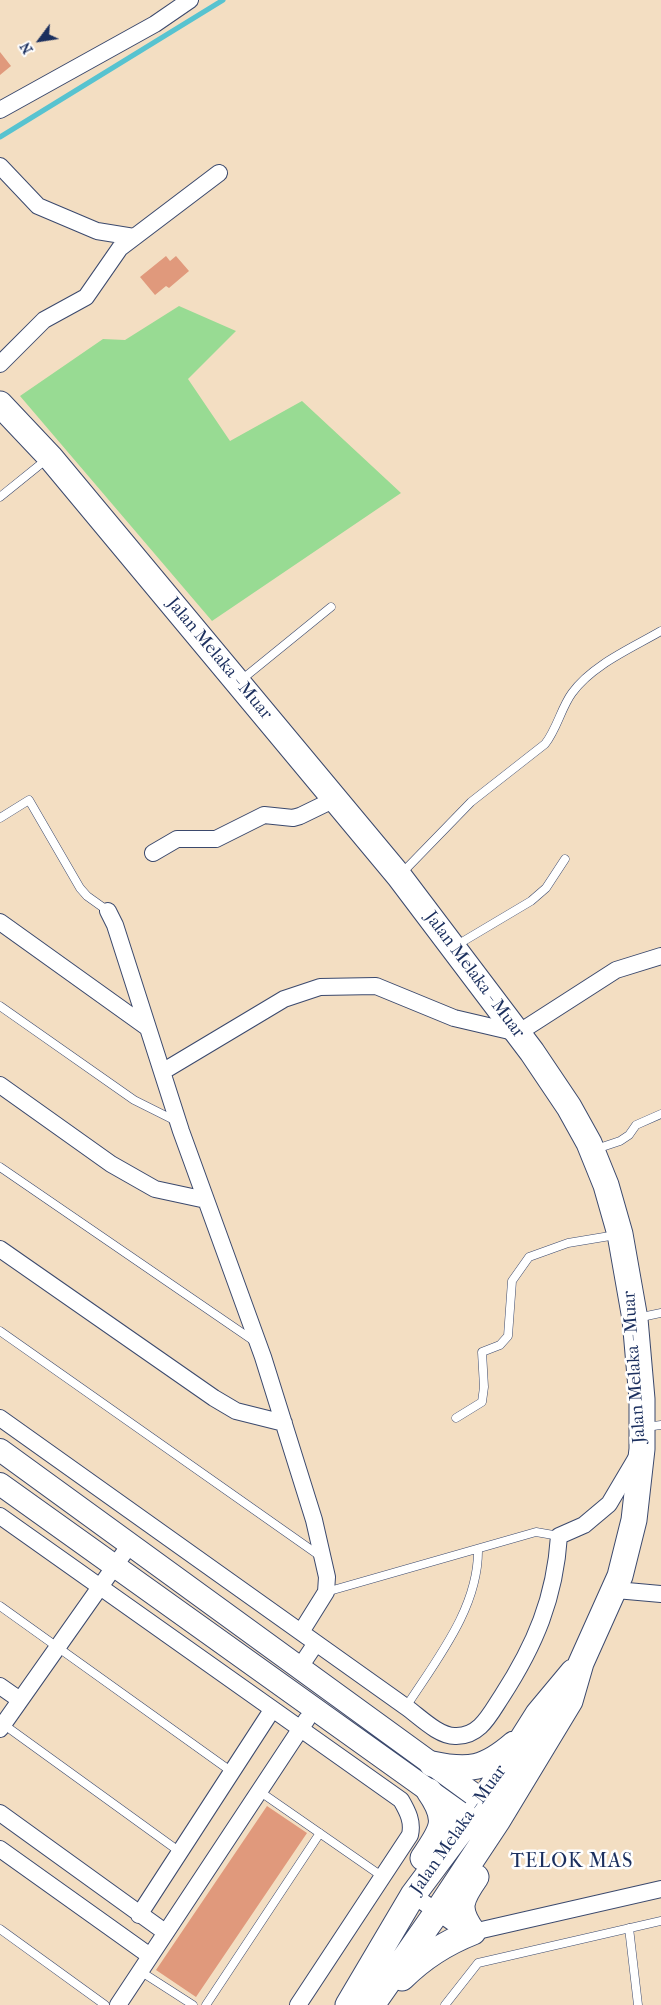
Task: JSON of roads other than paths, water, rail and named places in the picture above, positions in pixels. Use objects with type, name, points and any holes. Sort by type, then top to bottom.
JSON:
[{"type":"main road","name":"Jalan Melaka - Muar","points":[[0,404],[50,456],[399,876],[518,1033],[569,1107],[592,1150],[606,1185],[620,1234],[635,1319],[648,1434],[634,1520],[618,1583],[581,1663],[570,1702],[484,1814],[413,1895],[348,2005]]},
{"type":"main road","points":[[373,2005],[420,1961],[451,1940],[473,1932],[463,1918],[461,1907],[466,1890],[530,1800],[582,1709],[600,1662],[618,1583]]},
{"type":"main road","name":"Jalan Melaka - Muar","points":[[373,2005],[437,1912],[484,1814],[526,1733],[538,1714],[581,1663]]},
{"type":"main road","points":[[432,1764],[455,1769],[474,1768],[497,1758],[526,1733]]},
{"type":"main road","points":[[348,2005],[356,1965],[369,1940],[438,1836],[443,1823],[440,1806],[429,1791]]},
{"type":"street","points":[[0,110],[155,24],[190,0]]},
{"type":"street","points":[[0,166],[38,206],[97,231],[134,237]]},
{"type":"street","points":[[0,364],[44,320],[86,297],[120,248],[219,173]]},
{"type":"street","points":[[153,853],[177,839],[216,840],[264,816],[293,818],[335,799]]},
{"type":"street","points":[[108,911],[116,925],[178,1122],[258,1343],[314,1520],[327,1577],[326,1592],[301,1632]]},
{"type":"street","points":[[0,922],[148,1028]]},
{"type":"street","points":[[162,1072],[284,999],[320,988],[376,986],[454,1018],[518,1033],[616,970],[661,956]]},
{"type":"street","points":[[0,1085],[111,1164],[155,1189],[206,1200]]},
{"type":"street","points":[[0,1249],[214,1398],[236,1411],[284,1423]]},
{"type":"street","points":[[0,1418],[446,1734],[466,1734],[484,1724],[521,1668],[540,1630],[557,1565],[559,1536],[584,1525],[608,1504],[648,1434]]},
{"type":"street","points":[[0,1450],[432,1764],[484,1814]]},
{"type":"street","points":[[0,1484],[429,1791],[484,1814]]},
{"type":"street","points":[[0,1516],[401,1800],[408,1811],[412,1826],[410,1835],[298,2005]]},
{"type":"street","points":[[2,1727],[130,1543]]},
{"type":"street","points":[[618,1583],[661,1594]]},
{"type":"street","points":[[300,1667],[316,1643]]},
{"type":"street","points":[[0,1686],[20,1700]]},
{"type":"street","points":[[118,2005],[314,1709]]},
{"type":"street","points":[[139,1915],[272,1710]]},
{"type":"street","points":[[0,1813],[165,1932]]},
{"type":"street","points":[[0,1849],[150,1956]]},
{"type":"street","points":[[413,1895],[456,1925],[473,1932],[661,1889]]},
{"type":"lane","points":[[0,497],[50,456]]},
{"type":"lane","points":[[238,682],[331,607]]},
{"type":"lane","points":[[399,876],[471,802],[545,744],[552,736],[570,695],[579,684],[590,674],[661,631]]},
{"type":"lane","points":[[0,818],[29,800],[80,888],[86,896],[108,911]]},
{"type":"lane","points":[[453,948],[531,900],[546,888],[565,859]]},
{"type":"lane","points":[[0,1006],[134,1100],[178,1122]]},
{"type":"lane","points":[[592,1150],[620,1140],[629,1135],[636,1125],[661,1114]]},
{"type":"lane","points":[[0,1167],[258,1343]]},
{"type":"lane","points":[[456,1418],[482,1402],[484,1388],[482,1352],[500,1345],[508,1336],[512,1281],[529,1257],[568,1243],[620,1234]]},
{"type":"lane","points":[[635,1319],[661,1313]]},
{"type":"lane","points":[[0,1331],[322,1557]]},
{"type":"lane","points":[[326,1592],[536,1532],[559,1536]]},
{"type":"lane","points":[[406,1706],[458,1627],[479,1568],[478,1549]]},
{"type":"lane","points":[[0,1606],[232,1772]]},
{"type":"lane","points":[[2,1727],[180,1852]]},
{"type":"lane","points":[[259,1791],[383,1877]]},
{"type":"lane","points":[[206,2005],[320,1833]]},
{"type":"lane","points":[[445,2005],[478,1964],[661,1921]]},
{"type":"lane","points":[[629,1928],[638,2005]]},
{"type":"lane","points":[[0,1930],[105,2005]]},
{"type":"lane","points":[[140,1971],[194,2005]]},
{"type":"waterway","points":[[0,137],[223,0]]},
{"type":"district","name":"TELOK MAS","points":[[572,1862]]}]
